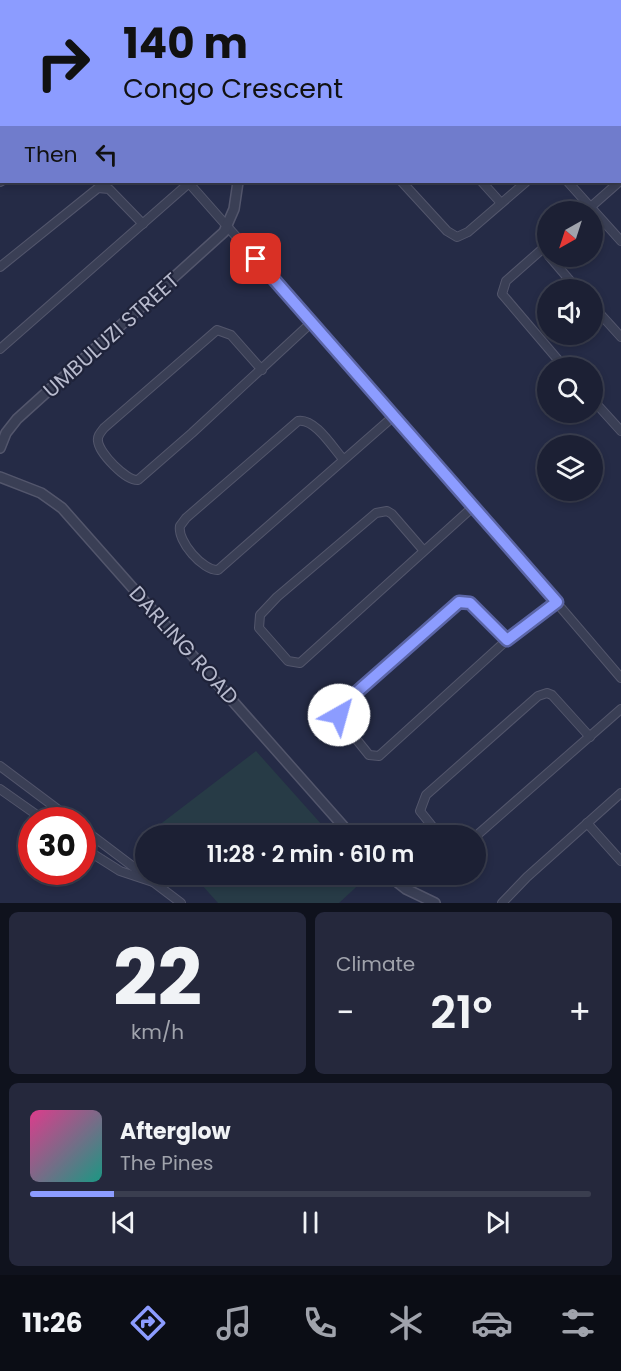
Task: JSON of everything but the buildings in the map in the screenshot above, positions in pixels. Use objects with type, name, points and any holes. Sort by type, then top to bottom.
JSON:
[{"type":"street","points":[[0,349],[187,183]]},
{"type":"street","points":[[189,183],[395,415],[621,678]]},
{"type":"street","points":[[228,227],[238,183]]},
{"type":"street","points":[[403,183],[453,236],[464,234],[525,183]]},
{"type":"street","points":[[483,183],[501,203]]},
{"type":"street","points":[[569,183],[582,201]]},
{"type":"street","points":[[597,201],[618,183]]},
{"type":"street","points":[[0,267],[98,188],[108,189],[143,224]]},
{"type":"street","points":[[603,224],[621,241]]},
{"type":"street","name":"UMBULUZI STREET","points":[[0,448],[6,433],[17,419],[228,227]]},
{"type":"street","points":[[537,258],[506,281],[502,294],[556,357]]},
{"type":"street","points":[[560,267],[569,279]]},
{"type":"street","points":[[603,317],[621,337]]},
{"type":"street","points":[[262,370],[231,335],[217,330],[104,428],[98,437],[98,443],[121,473],[128,479],[138,480],[262,370],[312,322]]},
{"type":"street","points":[[603,411],[621,431]]},
{"type":"street","points":[[343,459],[311,424],[304,420],[298,421],[186,518],[180,526],[180,535],[200,562],[211,570],[218,570],[395,415]]},
{"type":"street","name":"DARLING ROAD","points":[[0,477],[41,493],[62,508],[342,825]]},
{"type":"street","points":[[424,550],[392,514],[387,511],[376,513],[277,597],[260,615],[259,628],[288,661],[300,663],[474,506]]},
{"type":"street","points":[[507,640],[470,603],[462,600],[349,699],[342,706],[340,719],[369,755],[379,756],[507,640],[557,602]]},
{"type":"street","points":[[431,825],[420,811],[424,798],[538,696],[548,693],[552,695],[590,737]]},
{"type":"street","points":[[486,827],[621,710]]},
{"type":"street","points":[[0,766],[55,807]]},
{"type":"street","points":[[0,789],[26,807]]},
{"type":"street","points":[[502,903],[621,793]]},
{"type":"street","points":[[587,823],[621,861]]},
{"type":"street","points":[[96,838],[135,867]]},
{"type":"street","points":[[96,856],[120,871],[135,876]]},
{"type":"street","points":[[159,885],[181,903]]},
{"type":"street","points":[[401,885],[435,903]]},
{"type":"shaded area","points":[[256,751],[322,825],[159,825]]},
{"type":"shaded area","points":[[202,885],[358,885],[339,903],[218,903]]},
{"type":"route","points":[[256,259],[557,602],[507,640],[470,603],[462,600],[349,699],[342,706],[339,715]]}]
